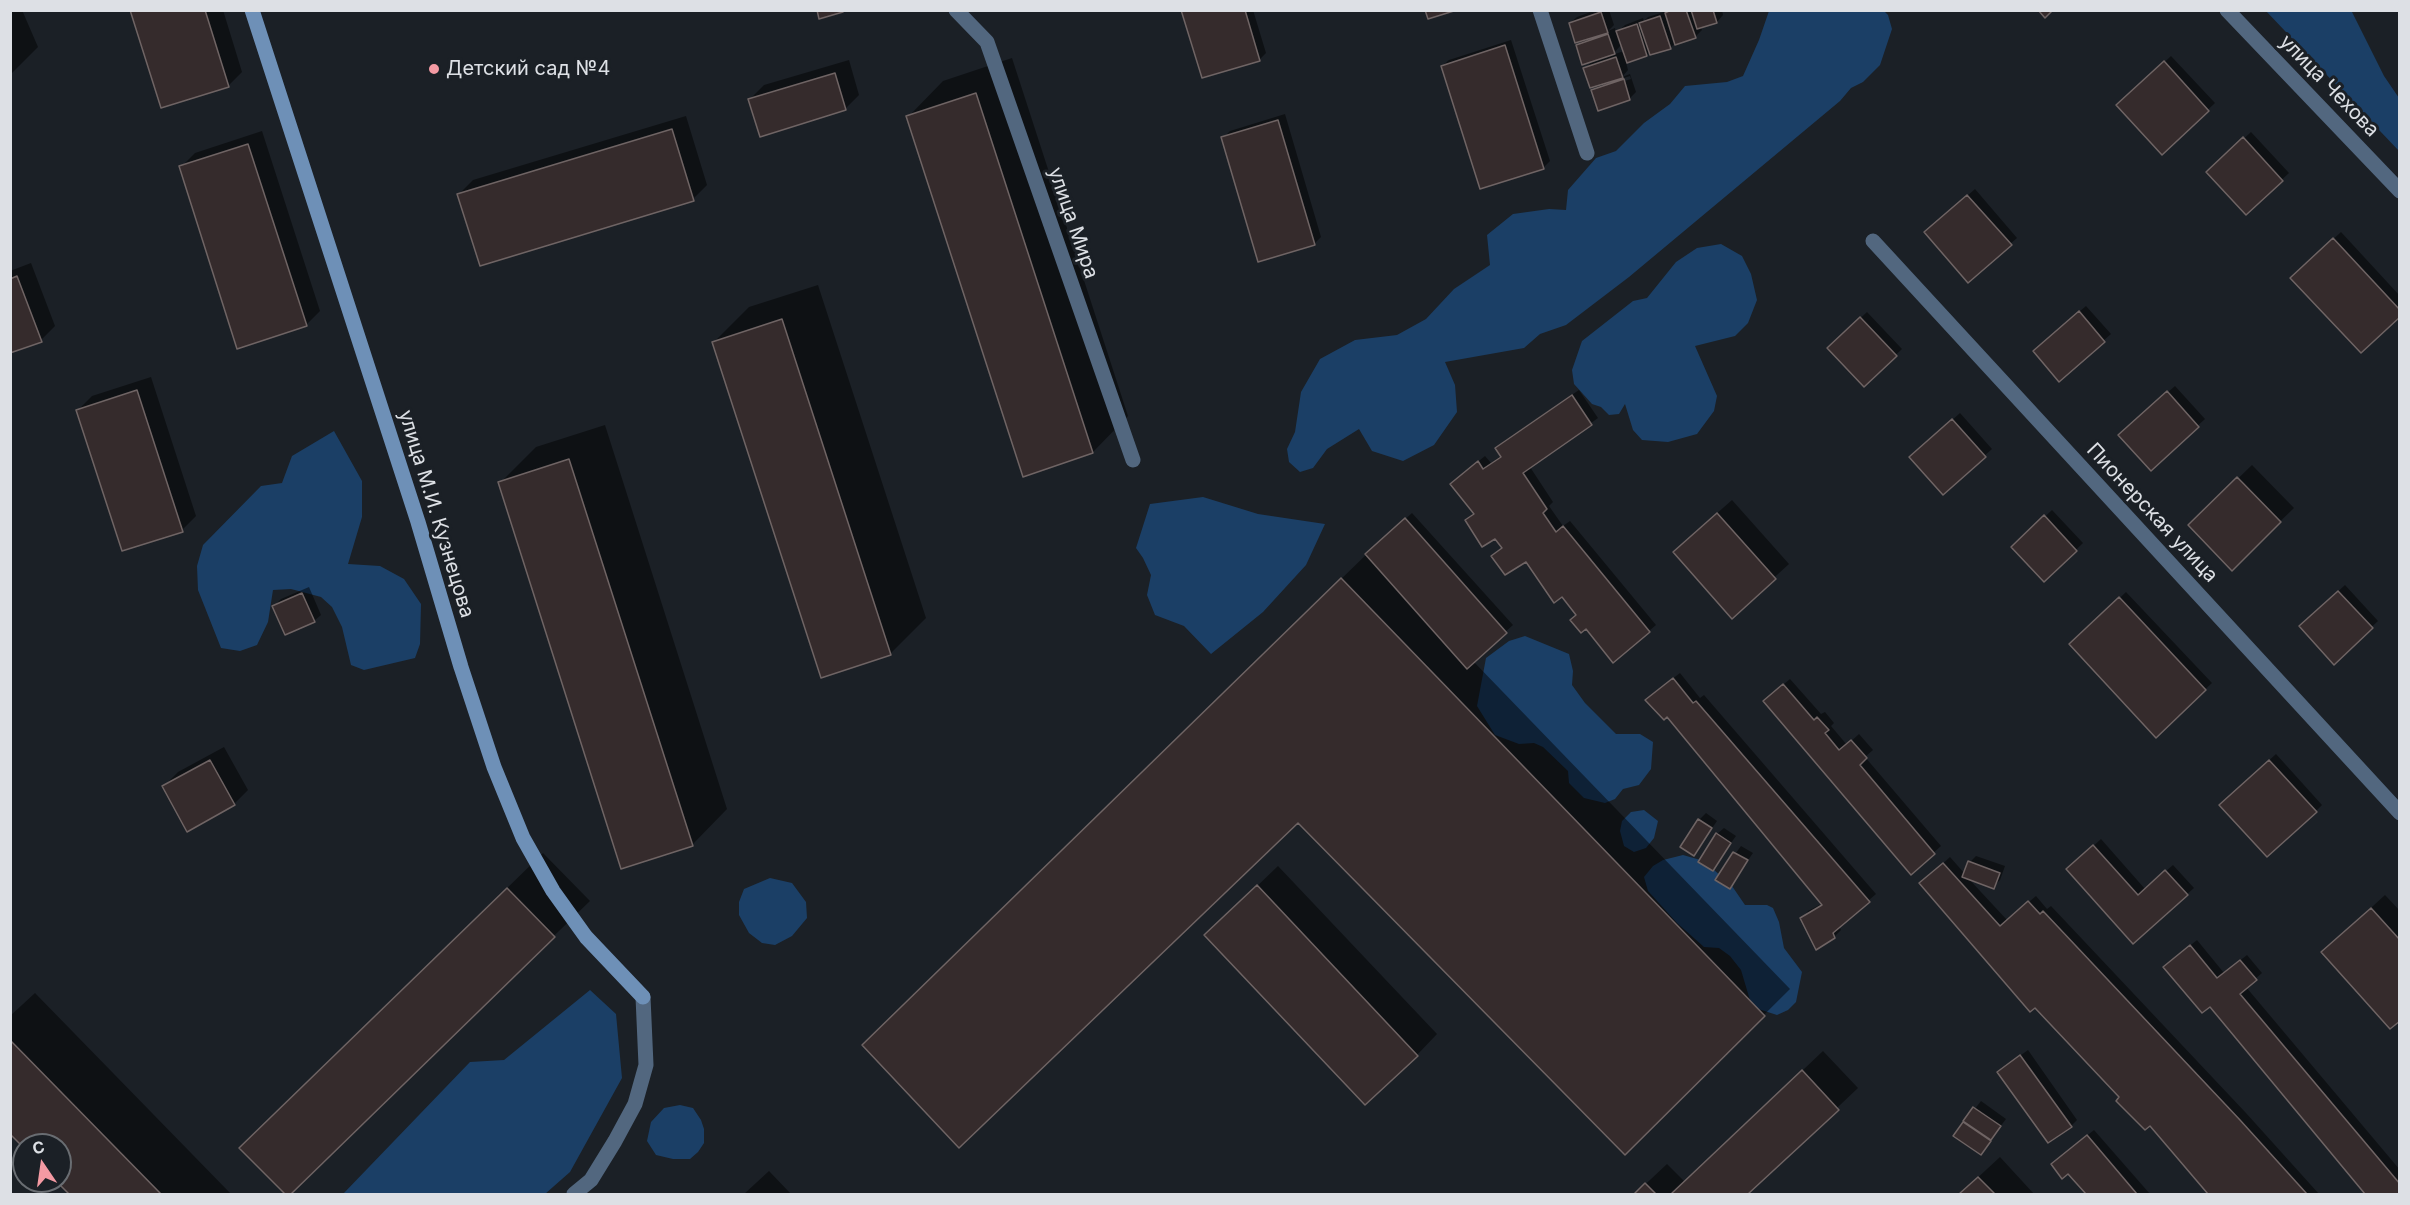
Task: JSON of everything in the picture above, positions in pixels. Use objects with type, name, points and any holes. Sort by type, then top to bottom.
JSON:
[{"type":"street","name":"улица М.И. Кузнецова","points":[[252,10],[418,522],[461,667],[494,767],[523,838],[553,891],[586,937],[643,997],[646,1065],[635,1104],[615,1142],[591,1179],[574,1194]]},
{"type":"street","name":"улица Мира","points":[[956,10],[987,42],[1133,460]]},
{"type":"street","points":[[1540,10],[1587,153]]},
{"type":"street","name":"улица Чехова","points":[[2227,10],[2400,191]]},
{"type":"street","name":"Пионерская улица","points":[[1873,241],[2400,813]]},
{"type":"shaded area","points":[[2351,10],[2384,76],[2399,98],[2399,151],[2266,11]]},
{"type":"shaded area","points":[[1769,11],[1884,11],[1888,15],[1892,29],[1880,65],[1863,82],[1851,88],[1840,101],[1629,277],[1566,325],[1540,334],[1524,348],[1445,362],[1455,385],[1457,412],[1434,445],[1403,461],[1372,451],[1359,429],[1327,449],[1313,468],[1300,472],[1289,462],[1287,449],[1295,432],[1301,392],[1320,359],[1355,340],[1397,335],[1426,319],[1454,289],[1490,265],[1487,235],[1513,214],[1549,209],[1566,210],[1568,190],[1596,158],[1616,151],[1644,123],[1670,104],[1685,86],[1727,82],[1743,76]]},
{"type":"shaded area","points":[[1721,244],[1742,256],[1751,274],[1757,300],[1748,323],[1735,336],[1695,346],[1717,396],[1714,411],[1697,434],[1668,442],[1642,440],[1633,430],[1625,404],[1619,414],[1609,415],[1601,407],[1592,404],[1574,384],[1572,370],[1582,341],[1633,301],[1647,298],[1676,262],[1697,248]]},
{"type":"shaded area","points":[[334,431],[362,481],[362,517],[348,564],[380,566],[404,579],[421,604],[420,644],[415,658],[364,670],[351,665],[342,627],[332,607],[321,597],[291,589],[273,590],[268,622],[257,645],[240,651],[221,648],[198,590],[197,566],[203,545],[261,486],[282,483],[292,456]]},
{"type":"shaded area","points":[[1203,497],[1258,514],[1325,524],[1306,565],[1263,612],[1211,654],[1184,626],[1155,615],[1147,595],[1151,575],[1136,548],[1150,504]]},
{"type":"shaded area","points":[[1525,636],[1569,654],[1573,671],[1572,685],[1585,703],[1616,734],[1640,734],[1653,742],[1651,769],[1639,785],[1623,789],[1615,799],[1605,803],[1584,798],[1569,783],[1568,771],[1543,747],[1534,743],[1519,744],[1495,735],[1477,706],[1486,658],[1509,641]]},
{"type":"shaded area","points":[[1644,810],[1658,821],[1654,838],[1646,848],[1634,852],[1624,846],[1620,831],[1622,821],[1631,812]]},
{"type":"shaded area","points":[[1683,855],[1704,861],[1732,886],[1745,905],[1767,905],[1773,908],[1779,922],[1784,948],[1802,972],[1796,1002],[1788,1010],[1777,1015],[1752,1007],[1741,970],[1730,956],[1719,948],[1704,947],[1677,923],[1648,891],[1644,877],[1653,866],[1663,860]]},
{"type":"shaded area","points":[[770,878],[792,883],[806,902],[807,918],[792,936],[775,945],[762,943],[749,933],[739,915],[739,902],[744,889]]},
{"type":"shaded area","points":[[590,990],[616,1014],[622,1078],[570,1172],[545,1194],[343,1194],[470,1062],[504,1060]]},
{"type":"shaded area","points":[[680,1105],[693,1108],[701,1120],[704,1129],[704,1143],[690,1159],[673,1159],[656,1155],[647,1141],[651,1122],[664,1108]]},
{"type":"building","points":[[130,10],[205,10],[229,87],[161,108]]},
{"type":"building","points":[[817,10],[843,10],[843,12],[819,19]]},
{"type":"building","points":[[1181,10],[1245,10],[1260,61],[1202,78]]},
{"type":"building","points":[[1425,10],[1457,10],[1428,19]]},
{"type":"building","points":[[1671,10],[1686,10],[1696,38],[1675,45],[1665,13]]},
{"type":"building","points":[[1691,10],[1713,10],[1717,23],[1697,29]]},
{"type":"building","points":[[2038,10],[2053,10],[2045,18]]},
{"type":"building","points":[[1601,12],[1608,33],[1575,43],[1569,23]]},
{"type":"building","points":[[1660,16],[1671,49],[1650,55],[1639,23]]},
{"type":"building","points":[[1637,24],[1647,56],[1627,63],[1616,31]]},
{"type":"building","points":[[1608,34],[1615,54],[1582,65],[1576,45]]},
{"type":"building","points":[[1505,45],[1544,169],[1480,189],[1441,66]]},
{"type":"building","points":[[1616,57],[1623,78],[1590,88],[1583,68]]},
{"type":"building","points":[[2164,61],[2209,111],[2162,155],[2116,105]]},
{"type":"building","points":[[835,73],[846,110],[760,137],[748,99]]},
{"type":"building","points":[[1624,79],[1630,100],[1598,111],[1591,90]]},
{"type":"building","points":[[976,93],[1093,453],[1023,477],[906,116]]},
{"type":"building","points":[[1278,120],[1315,245],[1258,262],[1221,137]]},
{"type":"building","points":[[672,129],[694,201],[480,266],[457,194]]},
{"type":"building","points":[[2243,137],[2283,181],[2246,215],[2206,172]]},
{"type":"building","points":[[248,144],[307,326],[237,349],[179,166]]},
{"type":"building","points":[[1967,195],[2012,245],[1968,283],[1924,232]]},
{"type":"building","points":[[2333,238],[2400,310],[2400,317],[2361,353],[2290,278]]},
{"type":"building","points":[[17,276],[42,342],[10,353],[10,279]]},
{"type":"building","points":[[2079,311],[2105,342],[2059,382],[2033,351]]},
{"type":"building","points":[[1860,317],[1897,356],[1864,387],[1827,348]]},
{"type":"building","points":[[782,319],[891,655],[821,678],[712,342]]},
{"type":"building","points":[[137,390],[183,532],[122,551],[76,410]]},
{"type":"building","points":[[2167,391],[2199,427],[2151,471],[2118,435]]},
{"type":"building","points":[[1572,395],[1592,425],[1523,473],[1547,509],[1543,513],[1556,532],[1563,526],[1650,632],[1613,663],[1586,629],[1581,633],[1570,620],[1576,615],[1562,597],[1554,603],[1526,562],[1505,575],[1491,556],[1502,548],[1495,539],[1482,547],[1465,520],[1474,514],[1450,484],[1478,461],[1483,469],[1501,457],[1495,448]]},
{"type":"building","points":[[1952,419],[1986,457],[1943,495],[1909,457]]},
{"type":"building","points":[[569,459],[693,846],[621,869],[498,482]]},
{"type":"building","points":[[2237,477],[2281,522],[2232,571],[2188,525]]},
{"type":"building","points":[[1717,513],[1776,579],[1732,619],[1673,552]]},
{"type":"building","points":[[2044,515],[2077,551],[2044,582],[2011,547]]},
{"type":"building","points":[[1405,518],[1507,633],[1467,669],[1365,554]]},
{"type":"building","points":[[1341,578],[1765,1016],[1625,1155],[1298,823],[959,1148],[862,1045]]},
{"type":"building","points":[[2338,591],[2373,628],[2334,665],[2299,626]]},
{"type":"building","points":[[302,593],[315,622],[285,635],[272,606]]},
{"type":"building","points":[[2119,597],[2206,690],[2156,738],[2069,644]]},
{"type":"building","points":[[1673,678],[1693,703],[1696,701],[1870,902],[1833,933],[1835,938],[1816,950],[1800,918],[1822,905],[1667,717],[1664,720],[1645,700]]},
{"type":"building","points":[[1783,684],[1814,720],[1817,717],[1829,730],[1825,733],[1839,750],[1851,740],[1867,758],[1860,765],[1935,854],[1911,875],[1763,701]]},
{"type":"building","points":[[210,760],[235,805],[187,832],[162,786]]},
{"type":"building","points":[[2269,760],[2317,812],[2267,857],[2219,805]]},
{"type":"building","points":[[1698,819],[1712,828],[1694,856],[1680,847]]},
{"type":"building","points":[[1716,833],[1731,843],[1713,871],[1698,862]]},
{"type":"building","points":[[2093,845],[2138,895],[2165,870],[2188,895],[2133,944],[2066,869]]},
{"type":"building","points":[[1733,852],[1748,860],[1730,889],[1715,880]]},
{"type":"building","points":[[1968,861],[2000,873],[1994,889],[1962,877]]},
{"type":"building","points":[[1943,863],[2000,926],[2028,901],[2040,914],[2043,911],[2307,1194],[2208,1194],[2150,1126],[2145,1130],[2116,1101],[2119,1097],[2035,1008],[2030,1012],[1919,883]]},
{"type":"building","points":[[1257,885],[1418,1056],[1365,1105],[1204,935]]},
{"type":"building","points":[[507,888],[555,937],[291,1194],[285,1194],[239,1148]]},
{"type":"building","points":[[2371,908],[2400,940],[2400,1021],[2390,1029],[2321,952]]},
{"type":"building","points":[[2190,945],[2217,978],[2240,960],[2257,980],[2240,994],[2400,1184],[2400,1194],[2365,1194],[2210,1007],[2202,1013],[2163,967]]},
{"type":"building","points":[[10,1040],[161,1194],[69,1194],[72,1193],[72,1133],[12,1133],[12,1136],[10,1134]]},
{"type":"building","points":[[2020,1055],[2072,1127],[2048,1143],[1997,1072]]},
{"type":"building","points":[[1802,1070],[1839,1110],[1748,1194],[1672,1193]]},
{"type":"building","points":[[1973,1107],[2001,1126],[1991,1140],[1963,1121]]},
{"type":"building","points":[[1963,1122],[1991,1141],[1981,1155],[1953,1136]]},
{"type":"building","points":[[2087,1135],[2137,1194],[2086,1194],[2068,1174],[2062,1179],[2051,1164]]},
{"type":"building","points":[[1978,1177],[1995,1194],[1959,1194]]},
{"type":"building","points":[[1645,1183],[1656,1194],[1634,1194]]},
{"type":"place","name":"Детский сад №4","points":[[434,69]]}]
